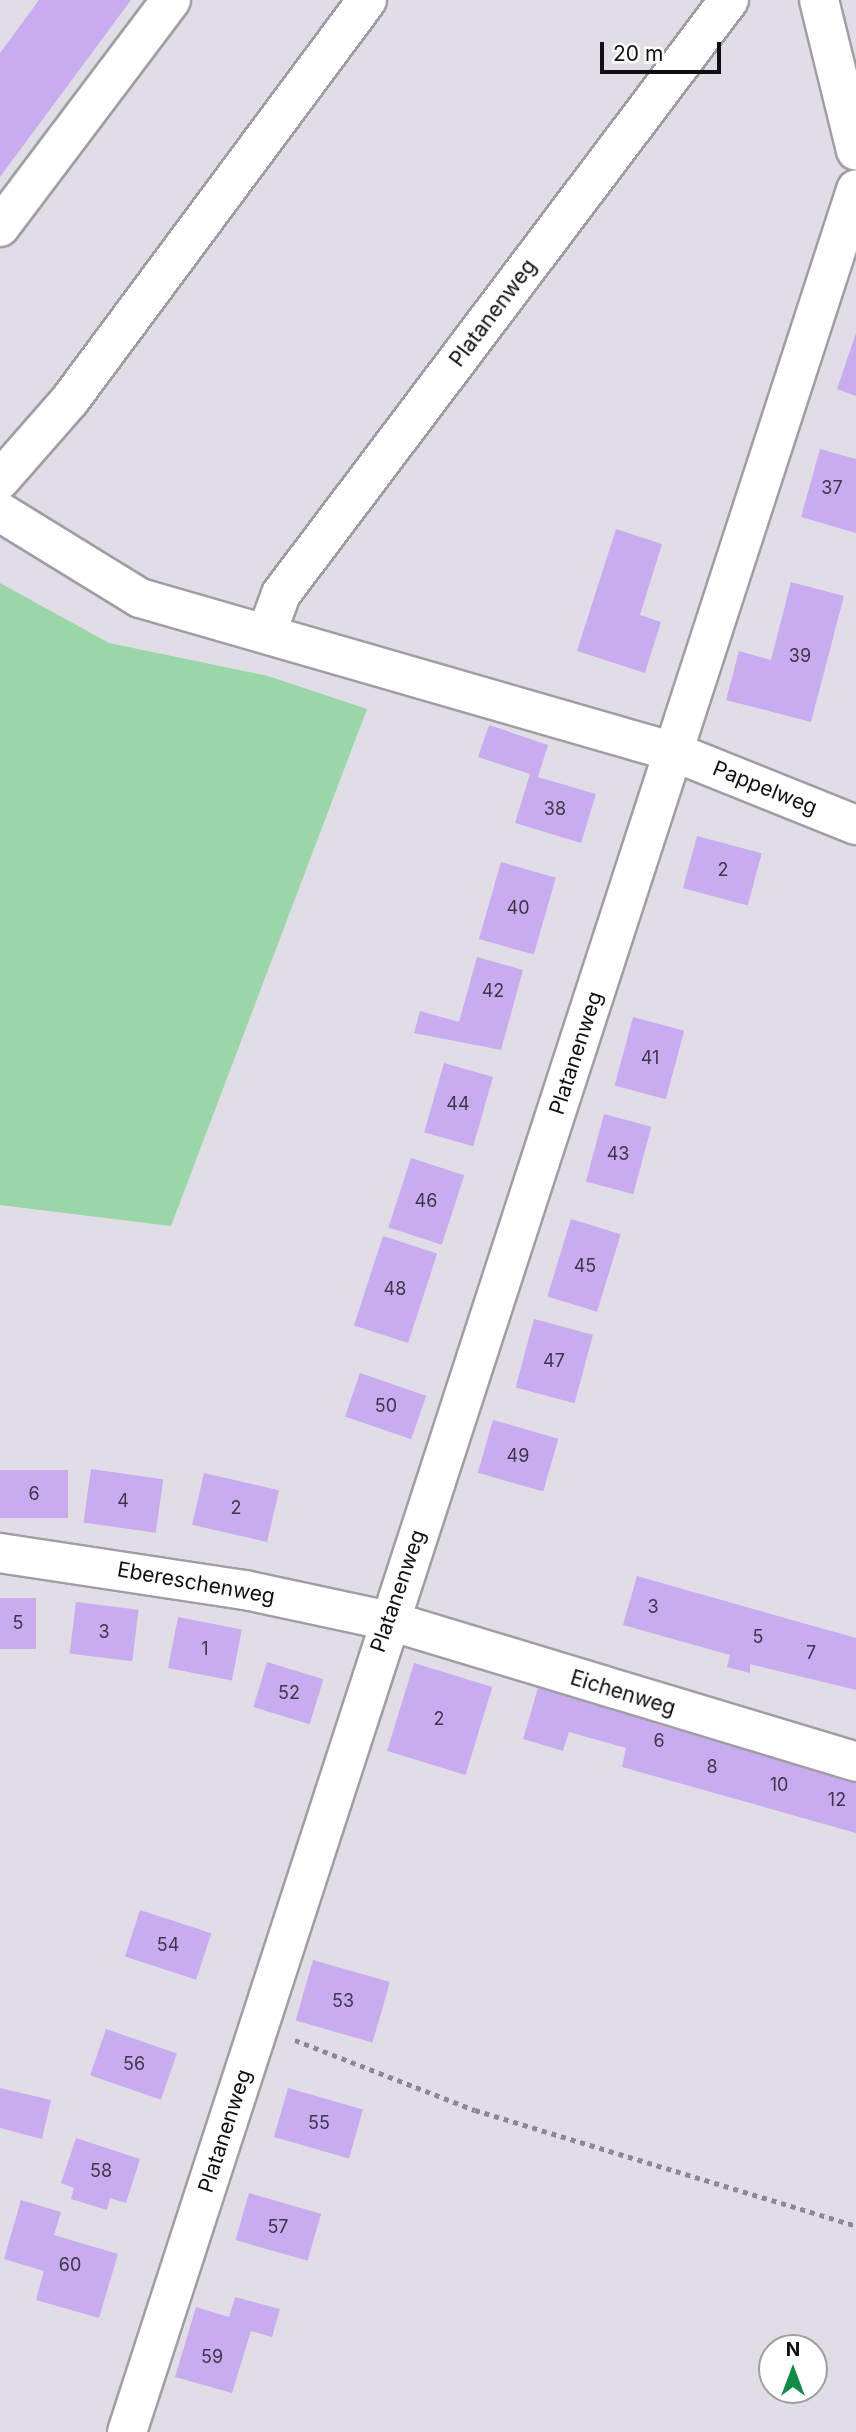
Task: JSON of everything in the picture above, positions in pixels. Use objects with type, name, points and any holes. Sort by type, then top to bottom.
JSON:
[{"type":"street","points":[[0,227],[171,0]]},
{"type":"street","points":[[0,480],[70,400],[367,0]]},
{"type":"street","name":"Platanenweg","points":[[268,632],[281,594],[729,0]]},
{"type":"street","points":[[819,0],[856,151]]},
{"type":"street","name":"Platanenweg","points":[[127,2432],[856,190]]},
{"type":"street","points":[[0,512],[140,598],[268,632],[674,752]]},
{"type":"street","name":"Pappelweg","points":[[674,752],[856,825]]},
{"type":"street","name":"Ebereschenweg","points":[[0,1553],[245,1590],[390,1621]]},
{"type":"street","name":"Eichenweg","points":[[390,1621],[856,1762]]},
{"type":"path","points":[[259,2025],[475,2110],[856,2226]]},
{"type":"green space","points":[[0,583],[109,643],[268,676],[367,709],[171,1226],[0,1205]]},
{"type":"building","points":[[39,0],[131,0],[0,177],[0,53]]},
{"type":"building","points":[[856,333],[856,396],[837,389]]},
{"type":"building","points":[[820,449],[856,459],[856,533],[801,517]]},
{"type":"building","points":[[616,529],[662,544],[640,615],[661,622],[645,673],[577,651]]},
{"type":"building","points":[[791,582],[844,596],[811,722],[726,700],[739,651],[771,660]]},
{"type":"building","points":[[489,725],[548,745],[538,777],[596,794],[581,843],[515,823],[530,774],[478,757]]},
{"type":"building","points":[[697,836],[762,853],[748,906],[683,888]]},
{"type":"building","points":[[501,862],[556,878],[534,955],[479,939]]},
{"type":"building","points":[[477,957],[523,970],[501,1050],[414,1033],[420,1011],[459,1022]]},
{"type":"building","points":[[633,1017],[684,1031],[666,1099],[615,1086]]},
{"type":"building","points":[[444,1063],[493,1077],[473,1146],[424,1132]]},
{"type":"building","points":[[604,1114],[651,1127],[633,1194],[586,1182]]},
{"type":"building","points":[[411,1158],[464,1175],[442,1245],[388,1227]]},
{"type":"building","points":[[571,1219],[621,1234],[597,1312],[547,1296]]},
{"type":"building","points":[[383,1236],[437,1254],[408,1343],[354,1325]]},
{"type":"building","points":[[534,1319],[593,1335],[575,1403],[516,1388]]},
{"type":"building","points":[[360,1373],[426,1396],[411,1439],[345,1416]]},
{"type":"building","points":[[493,1420],[558,1439],[543,1492],[478,1473]]},
{"type":"building","points":[[91,1469],[163,1479],[156,1533],[83,1522]]},
{"type":"building","points":[[0,1470],[68,1470],[68,1518],[0,1518]]},
{"type":"building","points":[[204,1473],[279,1490],[267,1542],[192,1525]]},
{"type":"building","points":[[637,1576],[856,1638],[856,1690],[750,1664],[750,1673],[727,1667],[730,1655],[623,1625]]},
{"type":"building","points":[[0,1598],[36,1598],[36,1649],[0,1649]]},
{"type":"building","points":[[76,1602],[139,1610],[132,1661],[70,1654]]},
{"type":"building","points":[[178,1617],[242,1629],[232,1680],[168,1668]]},
{"type":"building","points":[[267,1662],[323,1679],[310,1724],[253,1707]]},
{"type":"building","points":[[414,1663],[492,1687],[466,1775],[387,1751]]},
{"type":"building","points":[[538,1688],[635,1716],[640,1707],[662,1715],[659,1725],[856,1779],[856,1833],[622,1767],[626,1748],[569,1732],[563,1751],[523,1739]]},
{"type":"building","points":[[140,1910],[211,1933],[196,1980],[125,1957]]},
{"type":"building","points":[[313,1960],[390,1982],[373,2043],[296,2021]]},
{"type":"building","points":[[106,2029],[177,2053],[161,2100],[90,2075]]},
{"type":"building","points":[[0,2088],[51,2100],[42,2139],[0,2128]]},
{"type":"building","points":[[288,2088],[363,2109],[349,2159],[274,2137]]},
{"type":"building","points":[[76,2138],[140,2159],[126,2203],[110,2198],[107,2210],[71,2199],[74,2188],[61,2183]]},
{"type":"building","points":[[249,2193],[321,2214],[308,2261],[235,2240]]},
{"type":"building","points":[[21,2200],[61,2212],[54,2235],[118,2254],[99,2318],[36,2300],[44,2271],[4,2259]]},
{"type":"building","points":[[235,2297],[280,2309],[272,2337],[251,2331],[232,2393],[175,2377],[196,2307],[229,2317]]}]
